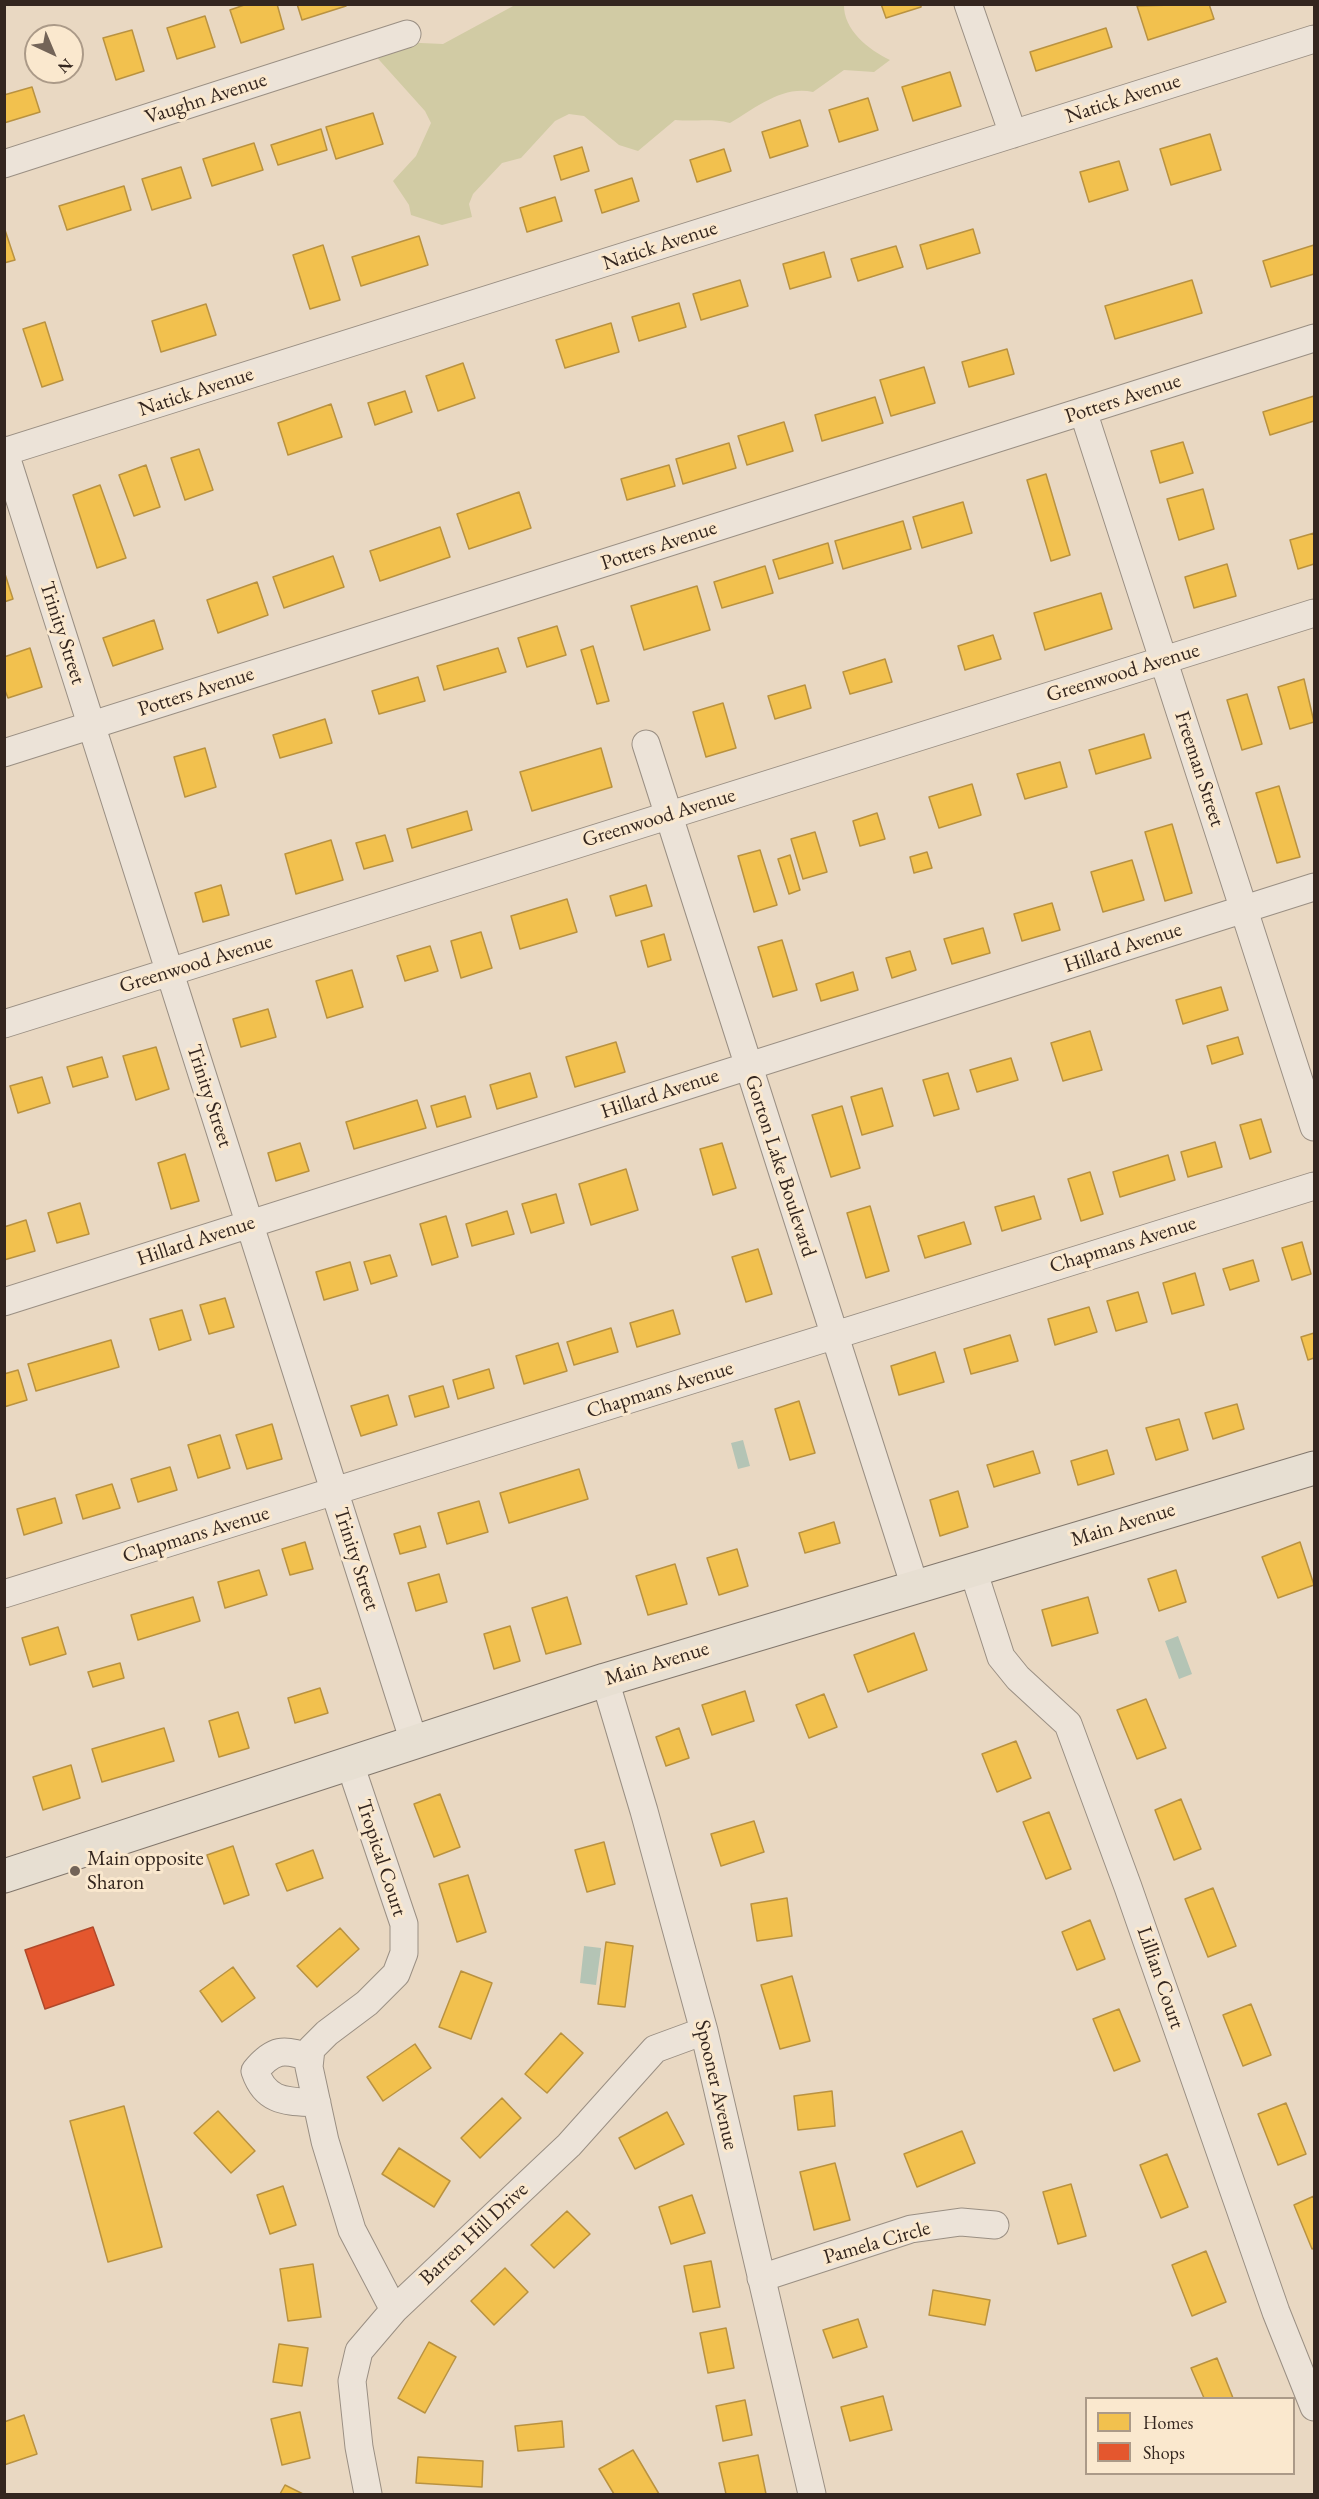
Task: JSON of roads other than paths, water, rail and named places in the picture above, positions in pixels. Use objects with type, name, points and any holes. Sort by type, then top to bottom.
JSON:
[{"type":"main road","name":"Main Avenue","points":[[4,1876],[605,1680],[1314,1468]]},
{"type":"street","points":[[968,4],[1013,134]]},
{"type":"street","name":"Vaughn Avenue","points":[[4,164],[406,34]]},
{"type":"street","name":"Natick Avenue","points":[[5,451],[1314,39]]},
{"type":"street","name":"Potters Avenue","points":[[4,753],[1314,338]]},
{"type":"street","name":"Freeman Street","points":[[1083,411],[1314,1127]]},
{"type":"street","name":"Trinity Street","points":[[5,451],[414,1742]]},
{"type":"street","name":"Greenwood Avenue","points":[[4,1024],[1314,613]]},
{"type":"street","name":"Gorton Lake Boulevard","points":[[646,744],[915,1587]]},
{"type":"street","name":"Hillard Avenue","points":[[4,1302],[1314,887]]},
{"type":"street","name":"Chapmans Avenue","points":[[4,1594],[1314,1186]]},
{"type":"street","name":"Lillian Court","points":[[973,1570],[1001,1657],[1018,1678],[1068,1724],[1128,1887],[1276,2312],[1314,2407]]},
{"type":"street","name":"Spooner Avenue","points":[[605,1680],[644,1811],[704,2031],[812,2494]]},
{"type":"street","name":"Tropical Court","points":[[310,2058],[311,2049],[327,2033],[367,2003],[396,1974],[404,1953],[404,1924],[350,1764]]},
{"type":"street","name":"Barren Hill Drive","points":[[368,2494],[359,2447],[352,2381],[359,2351],[394,2310],[569,2145],[655,2049],[704,2031]]},
{"type":"street","points":[[317,2103],[276,2099],[260,2085],[255,2071],[267,2057],[289,2050],[310,2058],[309,2067],[317,2103],[351,2230],[394,2310]]},
{"type":"street","name":"Pamela Circle","points":[[761,2278],[910,2229],[961,2222],[995,2225]]},
{"type":"place","name":"Main opposite Sharon","points":[[75,1871]]}]
